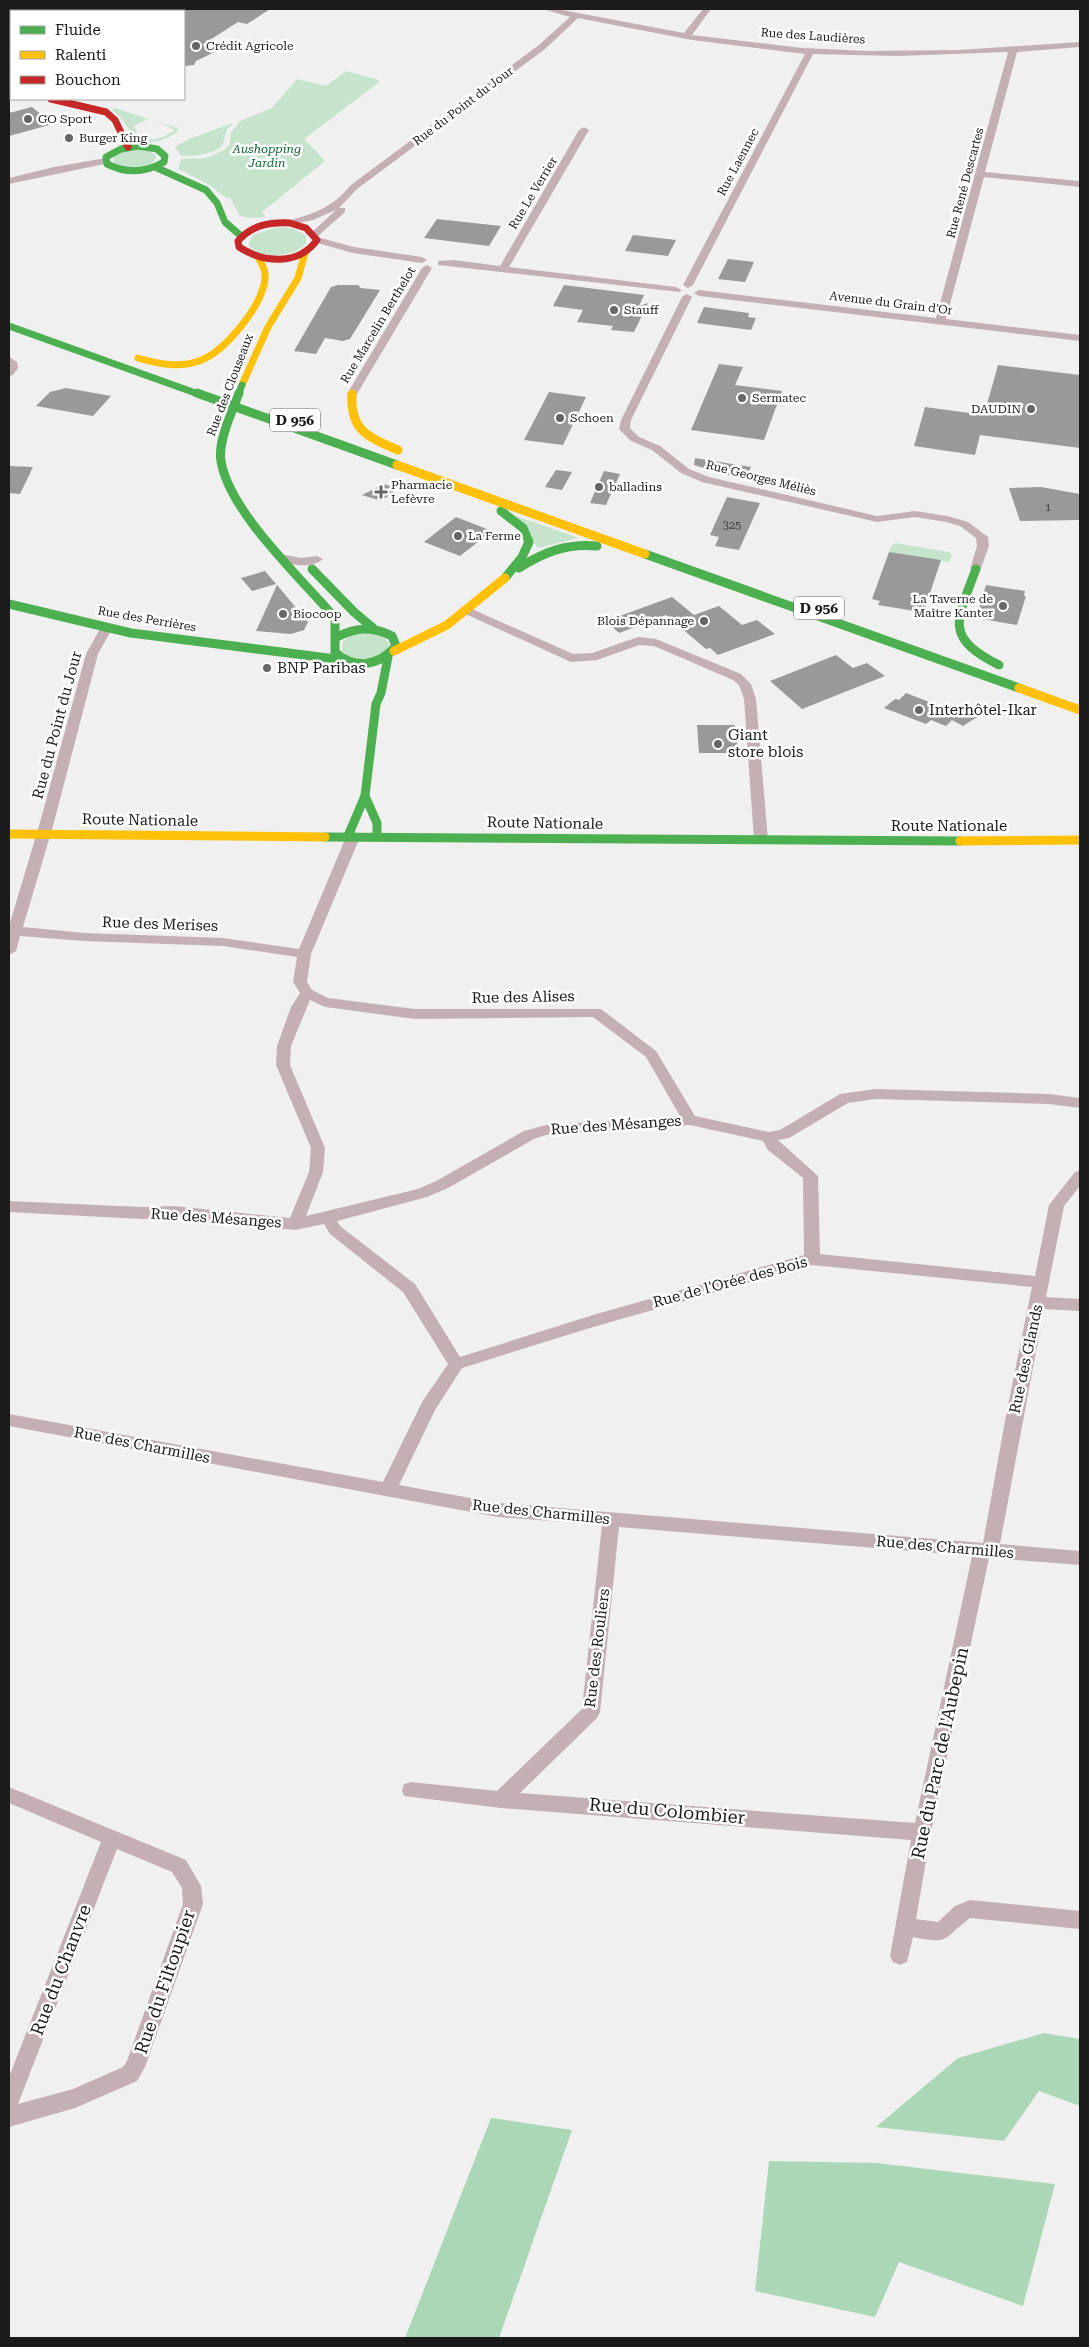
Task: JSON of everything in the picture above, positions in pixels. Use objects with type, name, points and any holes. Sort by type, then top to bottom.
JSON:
[{"type":"main road","points":[[55,100],[106,112],[115,120],[128,146]]},
{"type":"main road","points":[[128,146],[146,146],[163,152],[165,156],[164,162],[141,171],[120,171],[110,167],[106,161],[110,153],[128,146]]},
{"type":"main road","points":[[155,167],[206,190],[220,208],[236,219],[267,224],[290,223],[309,229],[316,237],[313,248],[306,253],[290,258],[264,258]]},
{"type":"main road","points":[[220,208],[225,222],[241,236]]},
{"type":"main road","points":[[267,224],[248,230],[238,241],[240,247],[288,271],[291,276],[289,290]]},
{"type":"main road","name":"Rue des Clouseaux","points":[[306,253],[298,278],[289,290],[256,352],[242,385],[223,435],[221,456],[228,481],[255,521],[300,557],[354,612],[373,628]]},
{"type":"main road","name":"D 956","points":[[106,353],[126,355],[171,365],[190,363],[209,357],[221,346],[259,297],[265,282],[264,258]]},
{"type":"main road","name":"D 956","points":[[9,318],[1080,701]]},
{"type":"main road","name":"D 956","points":[[9,326],[1080,710]]},
{"type":"main road","points":[[352,394],[349,406],[351,417],[359,430],[412,456]]},
{"type":"main road","name":"D 956","points":[[374,457],[494,506],[523,525],[530,533],[532,540],[530,548],[505,578]]},
{"type":"main road","name":"D 956","points":[[430,464],[484,488]]},
{"type":"main road","name":"Rue des Clouseaux","points":[[235,492],[264,519]]},
{"type":"main road","name":"D 956","points":[[505,578],[543,552],[565,544],[587,544],[669,564]]},
{"type":"main road","name":"Rue des Clouseaux","points":[[300,557],[338,625],[334,650],[348,661]]},
{"type":"main road","points":[[976,569],[957,627],[959,640],[968,650],[983,659],[1010,669]]},
{"type":"main road","name":"Rue des Perrières","points":[[9,604],[168,639],[282,650],[348,661],[371,662],[391,654],[447,625],[505,578]]},
{"type":"main road","points":[[416,628],[462,613]]},
{"type":"main road","points":[[373,628],[387,632],[400,631]]},
{"type":"main road","name":"Rue des Perrières","points":[[282,650],[313,648],[337,638],[352,629],[373,628]]},
{"type":"main road","points":[[351,836],[352,823],[365,796],[376,704],[396,641],[387,632]]},
{"type":"main road","points":[[348,661],[364,676]]},
{"type":"main road","points":[[1033,680],[1044,688]]},
{"type":"main road","points":[[369,688],[376,704]]},
{"type":"main road","points":[[365,796],[378,823],[377,837]]},
{"type":"main road","name":"Route Nationale","points":[[9,834],[761,840],[1080,840]]},
{"type":"street","name":"Rue des Laudières","points":[[546,9],[687,35],[838,53],[1013,50],[1080,44]]},
{"type":"street","points":[[687,35],[707,9]]},
{"type":"street","name":"Rue du Point du Jour","points":[[290,223],[325,213],[338,206],[354,187],[542,47],[577,16]]},
{"type":"street","name":"Rue Laennec","points":[[687,291],[811,50]]},
{"type":"street","name":"Rue René Descartes","points":[[940,322],[1013,50]]},
{"type":"street","name":"Rue Le Verrier","points":[[503,269],[584,130]]},
{"type":"street","points":[[9,181],[54,170],[106,161]]},
{"type":"street","points":[[981,174],[1080,184]]},
{"type":"street","name":"Rue du Point du Jour","points":[[316,237],[340,214],[348,195]]},
{"type":"street","points":[[316,237],[353,250],[435,267],[441,263],[687,291]]},
{"type":"street","points":[[306,253],[353,250]]},
{"type":"street","name":"Rue Marcelin Berthelot","points":[[352,394],[424,264]]},
{"type":"street","name":"Avenue du Grain d'Or","points":[[687,291],[1080,338]]},
{"type":"street","name":"Rue Georges Méliès","points":[[687,291],[626,420],[624,429],[635,439],[656,448],[685,471],[706,480],[877,519],[915,514],[964,524],[982,537],[983,546],[976,569]]},
{"type":"street","points":[[9,360],[13,364],[13,368],[9,373]]},
{"type":"street","points":[[462,613],[571,658],[593,658],[638,641],[656,643],[737,677],[745,684],[750,699],[761,840]]},
{"type":"street","name":"Rue du Point du Jour","points":[[9,951],[11,931],[44,834],[92,654],[107,627]]},
{"type":"street","points":[[295,1224],[316,1172],[318,1148],[283,1065],[284,1046],[298,1007],[306,994],[300,982],[304,954],[351,836]]},
{"type":"street","name":"Rue des Merises","points":[[11,931],[84,937],[223,942],[304,954]]},
{"type":"street","name":"Rue des Alises","points":[[306,994],[325,1002],[370,1010],[415,1014],[596,1012],[651,1054],[690,1120]]},
{"type":"street","points":[[812,1259],[810,1176],[773,1146],[769,1137],[784,1134],[846,1098],[876,1094],[958,1098],[1049,1099],[1080,1103]]},
{"type":"street","name":"Rue des Mésanges","points":[[9,1206],[141,1213],[174,1212],[295,1224],[328,1218],[422,1193],[443,1184],[529,1135],[546,1130],[690,1120],[769,1137]]},
{"type":"street","name":"Rue des Glands","points":[[986,1550],[1057,1205],[1080,1176]]},
{"type":"street","points":[[328,1218],[335,1230],[410,1288],[456,1364],[428,1407],[388,1490]]},
{"type":"street","name":"Rue de l'Orée des Bois","points":[[456,1364],[593,1320],[812,1259],[1041,1282]]},
{"type":"street","points":[[1038,1303],[1080,1305]]},
{"type":"street","name":"Rue des Charmilles","points":[[9,1420],[498,1510],[1080,1558]]},
{"type":"street","name":"Rue des Rouliers","points":[[501,1800],[591,1712],[611,1520]]},
{"type":"street","name":"Rue du Parc de l'Aubepin","points":[[900,1956],[922,1832],[986,1550]]},
{"type":"street","name":"Rue du Colombier","points":[[411,1790],[501,1800],[922,1832]]},
{"type":"street","name":"Rue du Filtoupier","points":[[9,1795],[179,1866],[191,1886],[193,1904],[135,2067],[130,2074],[75,2098],[9,2117]]},
{"type":"street","name":"Rue du Chanvre","points":[[9,2102],[112,1838]]},
{"type":"street","points":[[905,1926],[942,1931],[962,1912],[970,1909],[1080,1920]]},
{"type":"green space","name":"Aushopping Jardin","points":[[346,71],[379,80],[378,83],[304,139],[325,161],[262,212],[265,217],[247,218],[239,215],[231,199],[225,197],[208,184],[178,169],[181,159],[206,158],[224,150],[229,145],[231,133],[240,121],[272,108],[297,79],[326,86]]},
{"type":"green space","points":[[115,108],[148,119],[133,126],[138,136],[148,140],[157,139],[175,130],[158,122],[177,128],[178,131],[168,138],[160,140],[148,142],[141,140],[135,137],[112,110]]},
{"type":"green space","points":[[233,123],[227,130],[222,146],[213,151],[181,156],[175,147],[189,139]]},
{"type":"green space","points":[[137,149],[149,151],[156,155],[156,158],[147,166],[136,168],[114,163],[114,156],[118,153]]},
{"type":"green space","points":[[277,227],[294,229],[306,235],[306,244],[293,252],[268,255],[260,253],[248,244],[253,235]]},
{"type":"green space","points":[[516,516],[579,538],[538,548]]},
{"type":"green space","points":[[896,543],[949,552],[952,555],[949,562],[889,552],[892,545]]},
{"type":"green space","points":[[360,632],[382,635],[389,643],[388,648],[378,655],[365,659],[353,658],[347,655],[342,650],[343,641],[353,634]]},
{"type":"green space","points":[[1044,2033],[1080,2039],[1080,2106],[1039,2091],[1004,2141],[876,2127],[958,2058]]},
{"type":"green space","points":[[491,2118],[572,2130],[499,2338],[405,2338]]},
{"type":"green space","points":[[769,2161],[877,2163],[1055,2184],[1023,2306],[899,2262],[875,2317],[755,2291]]},
{"type":"building","points":[[270,9],[247,24],[238,22],[202,45],[221,49],[196,61],[194,65],[185,66],[184,10]]},
{"type":"building","name":"GO Sport","points":[[32,107],[53,124],[9,136],[9,113]]},
{"type":"building","points":[[437,219],[501,226],[489,246],[424,238]]},
{"type":"building","points":[[633,235],[676,240],[668,256],[625,251]]},
{"type":"building","points":[[728,259],[754,262],[745,282],[718,279]]},
{"type":"building","points":[[358,285],[361,288],[380,290],[350,339],[343,341],[325,338],[316,354],[294,351],[331,287]]},
{"type":"building","name":"Stauff","points":[[564,285],[644,295],[639,306],[648,303],[634,332],[611,330],[613,326],[577,322],[583,310],[553,306]]},
{"type":"building","points":[[704,307],[749,313],[748,317],[756,318],[751,330],[697,323]]},
{"type":"building","name":"Sermatec","points":[[719,364],[743,367],[735,385],[782,391],[764,440],[691,430]]},
{"type":"building","name":"DAUDIN","points":[[998,365],[1080,375],[1080,448],[980,435],[975,455],[914,446],[925,407],[984,415]]},
{"type":"building","points":[[66,388],[111,396],[93,416],[36,406],[50,392]]},
{"type":"building","name":"Schoen","points":[[549,392],[586,397],[563,445],[524,440]]},
{"type":"building","points":[[695,458],[751,467],[746,478],[722,474],[694,465]]},
{"type":"building","points":[[9,466],[33,467],[20,494],[9,493]]},
{"type":"building","points":[[556,470],[572,472],[562,490],[545,487]]},
{"type":"building","name":"balladins","points":[[604,471],[620,474],[606,505],[590,503]]},
{"type":"building","name":"Pharmacie Lefèvre","points":[[384,484],[398,489],[381,501],[362,495]]},
{"type":"building","points":[[1041,487],[1080,494],[1080,520],[1020,521],[1009,488]]},
{"type":"building","points":[[727,497],[760,503],[739,550],[715,546],[719,537],[710,535]]},
{"type":"building","name":"La Ferme","points":[[456,517],[492,531],[460,556],[424,542]]},
{"type":"building","points":[[889,552],[941,560],[925,608],[916,606],[915,611],[878,605],[880,601],[872,599]]},
{"type":"building","points":[[265,571],[276,584],[252,591],[241,578]]},
{"type":"building","name":"Biocoop","points":[[277,585],[308,622],[304,630],[291,634],[256,631]]},
{"type":"building","name":"La Taverne de Maître Kanter","points":[[986,585],[1025,591],[1024,596],[1026,596],[1017,625],[976,618]]},
{"type":"building","points":[[672,597],[694,615],[719,606],[742,625],[757,620],[775,634],[718,655],[710,648],[706,649],[666,615],[619,633],[606,621]]},
{"type":"building","points":[[836,655],[853,668],[867,663],[885,676],[802,709],[770,681]]},
{"type":"building","name":"Interhôtel-Ikar","points":[[906,693],[958,713],[964,709],[979,716],[963,726],[952,720],[946,726],[931,720],[926,724],[884,708],[895,699],[899,700]]},
{"type":"building","name":"Giant store blois","points":[[697,725],[735,725],[738,753],[699,753]]},
{"type":"traffic: fast","points":[[138,146],[157,149],[165,156],[164,162],[150,169],[136,172],[121,170],[107,164],[106,157],[121,149],[138,146]]},
{"type":"traffic: fast","points":[[155,167],[206,190],[217,203],[225,222],[241,236]]},
{"type":"traffic: fast","points":[[9,326],[397,465]]},
{"type":"traffic: fast","points":[[227,424],[242,385]]},
{"type":"traffic: fast","points":[[227,424],[222,440],[221,458],[223,469],[231,488],[256,527],[335,618],[335,652],[349,662],[367,664],[383,658],[396,646],[392,636],[378,630],[358,629],[337,637]]},
{"type":"traffic: fast","points":[[501,511],[523,528],[528,535],[529,542],[522,557],[505,578]]},
{"type":"traffic: fast","points":[[519,568],[546,552],[565,546],[597,546]]},
{"type":"traffic: fast","points":[[645,554],[1019,688]]},
{"type":"traffic: fast","points":[[312,569],[354,612],[373,628]]},
{"type":"traffic: fast","points":[[976,569],[964,601],[958,626],[961,636],[968,646],[999,665]]},
{"type":"traffic: fast","points":[[9,604],[131,633],[344,660]]},
{"type":"traffic: fast","points":[[377,837],[377,823],[365,796],[376,704],[381,693],[388,657]]},
{"type":"traffic: fast","points":[[348,836],[365,796]]},
{"type":"traffic: fast","points":[[325,837],[960,841]]},
{"type":"traffic: slow","points":[[242,385],[268,327],[298,278],[305,253]]},
{"type":"traffic: slow","points":[[138,358],[164,364],[190,363],[206,358],[224,345],[243,323],[259,299],[265,276],[258,257]]},
{"type":"traffic: slow","points":[[352,394],[351,407],[357,425],[369,437],[398,450]]},
{"type":"traffic: slow","points":[[397,465],[645,554]]},
{"type":"traffic: slow","points":[[394,651],[447,625],[505,578]]},
{"type":"traffic: slow","points":[[1019,688],[1080,710]]},
{"type":"traffic: slow","points":[[9,834],[325,837]]},
{"type":"traffic: slow","points":[[960,841],[1080,840]]},
{"type":"traffic: jam","points":[[55,100],[106,112],[115,120],[128,147]]},
{"type":"traffic: jam","points":[[290,223],[306,228],[317,240],[311,249],[302,255],[281,260],[269,259],[239,247],[238,241],[243,235],[261,225],[290,223]]},
{"type":"place","name":"Crédit Agricole","points":[[196,46]]},
{"type":"place","name":"GO Sport","points":[[28,119]]},
{"type":"place","name":"Burger King","points":[[69,138]]},
{"type":"place","name":"Stauff","points":[[614,310]]},
{"type":"place","name":"Sermatec","points":[[742,398]]},
{"type":"place","name":"DAUDIN","points":[[1031,409]]},
{"type":"place","name":"Schoen","points":[[560,418]]},
{"type":"place","name":"balladins","points":[[599,487]]},
{"type":"place","name":"Pharmacie Lefèvre","points":[[381,492]]},
{"type":"place","name":"La Ferme","points":[[458,536]]},
{"type":"place","name":"La Taverne de Maître Kanter","points":[[1003,606]]},
{"type":"place","name":"Biocoop","points":[[283,614]]},
{"type":"place","name":"Blois Dépannage","points":[[704,621]]},
{"type":"place","name":"BNP Paribas","points":[[267,668]]},
{"type":"place","name":"Interhôtel-Ikar","points":[[919,710]]},
{"type":"place","name":"Giant store blois","points":[[718,744]]}]
